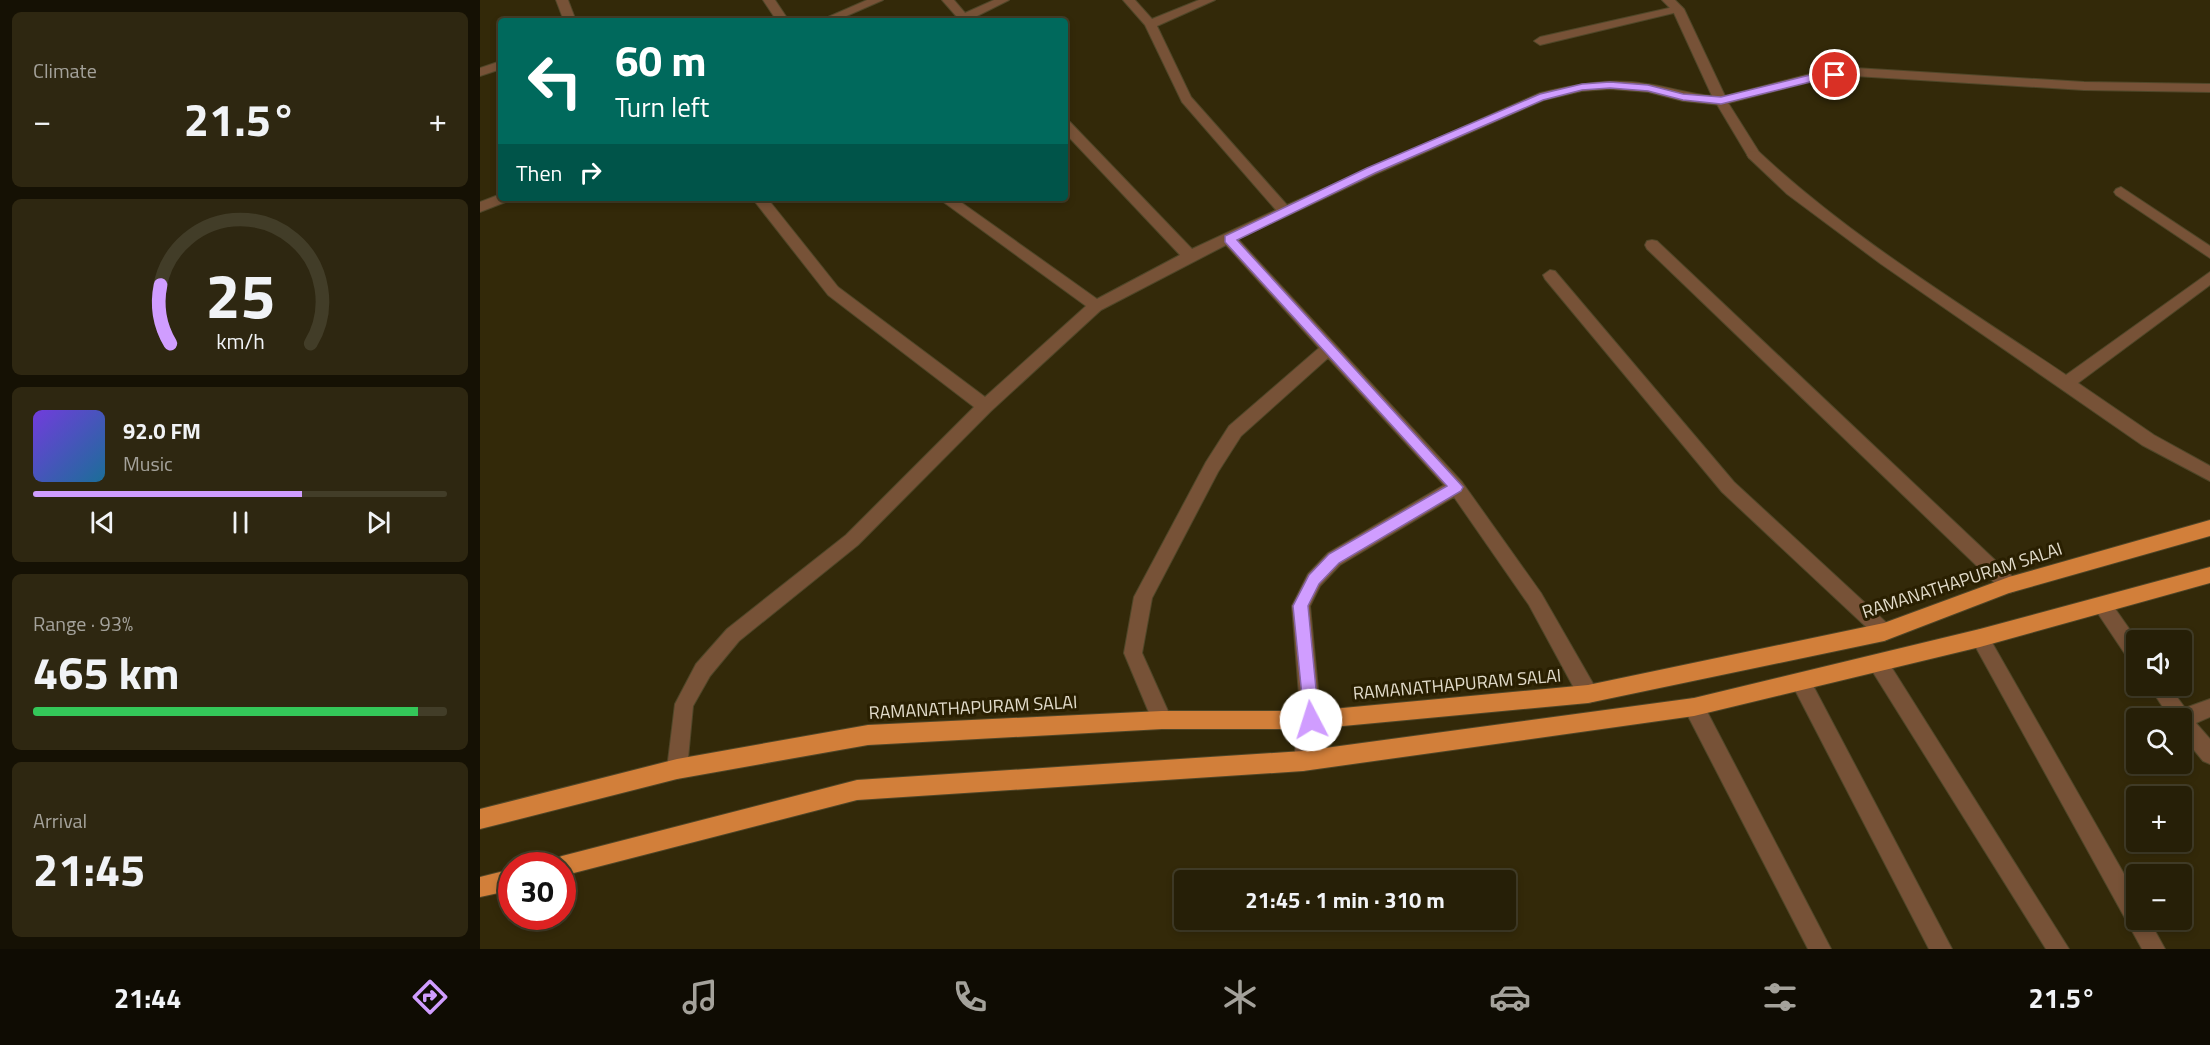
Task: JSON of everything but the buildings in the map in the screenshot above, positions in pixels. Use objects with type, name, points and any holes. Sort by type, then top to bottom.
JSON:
[{"type":"highway","name":"RAMANATHAPURAM SALAI","points":[[480,819],[677,769],[868,735],[1162,720],[1311,720],[1588,694],[1884,632],[2009,585],[2210,528]]},
{"type":"highway","points":[[576,862],[857,790],[1303,761],[1694,707],[1980,638],[2210,575]]},
{"type":"highway","points":[[480,887],[498,882]]},
{"type":"street","points":[[562,0],[569,18]]},
{"type":"street","points":[[769,0],[781,18]]},
{"type":"street","points":[[832,18],[877,0]]},
{"type":"street","points":[[948,0],[961,18]]},
{"type":"street","points":[[966,18],[1003,0]]},
{"type":"street","points":[[1129,0],[1149,24],[1185,99],[1286,212]]},
{"type":"street","points":[[1149,24],[1209,0]]},
{"type":"street","points":[[1668,0],[1678,9],[1721,101],[1754,155],[1802,198],[1887,260],[2148,440],[2210,474]]},
{"type":"street","points":[[1540,41],[1678,9]]},
{"type":"street","points":[[480,72],[498,66]]},
{"type":"street","points":[[677,769],[684,704],[703,670],[733,635],[852,540],[984,406],[1096,306],[1190,256],[1371,171],[1540,97],[1582,87],[1610,85],[1648,88],[1683,97],[1721,101],[1814,77],[1855,72],[2084,86],[2210,88]]},
{"type":"street","points":[[1068,128],[1190,256]]},
{"type":"street","points":[[2121,192],[2210,253]]},
{"type":"street","points":[[480,207],[498,200]]},
{"type":"street","points":[[761,201],[832,291],[984,406]]},
{"type":"street","points":[[949,201],[1096,306]]},
{"type":"street","points":[[1229,239],[1456,487],[1536,599],[1588,694]]},
{"type":"street","points":[[1652,244],[2009,585]]},
{"type":"street","points":[[1550,275],[1728,487],[1884,632]]},
{"type":"street","points":[[2067,383],[2210,277]]},
{"type":"street","points":[[1162,720],[1133,653],[1143,597],[1212,467],[1235,431],[1329,348]]},
{"type":"street","points":[[1303,761],[1311,720],[1301,606],[1314,580],[1334,559],[1456,487]]},
{"type":"street","points":[[2103,606],[2126,639]]},
{"type":"street","points":[[1980,638],[2126,898]]},
{"type":"street","points":[[1878,663],[2058,949]]},
{"type":"street","points":[[1801,682],[1941,949]]},
{"type":"street","points":[[1694,707],[1820,949]]},
{"type":"street","points":[[2192,715],[2210,708]]},
{"type":"street","points":[[2192,732],[2210,753]]},
{"type":"street","points":[[2144,930],[2154,949]]},
{"type":"route","points":[[1311,720],[1301,606],[1314,580],[1334,559],[1456,487],[1229,239],[1371,171],[1540,97],[1582,87],[1610,85],[1648,88],[1683,97],[1721,101],[1814,77],[1835,75]]}]
